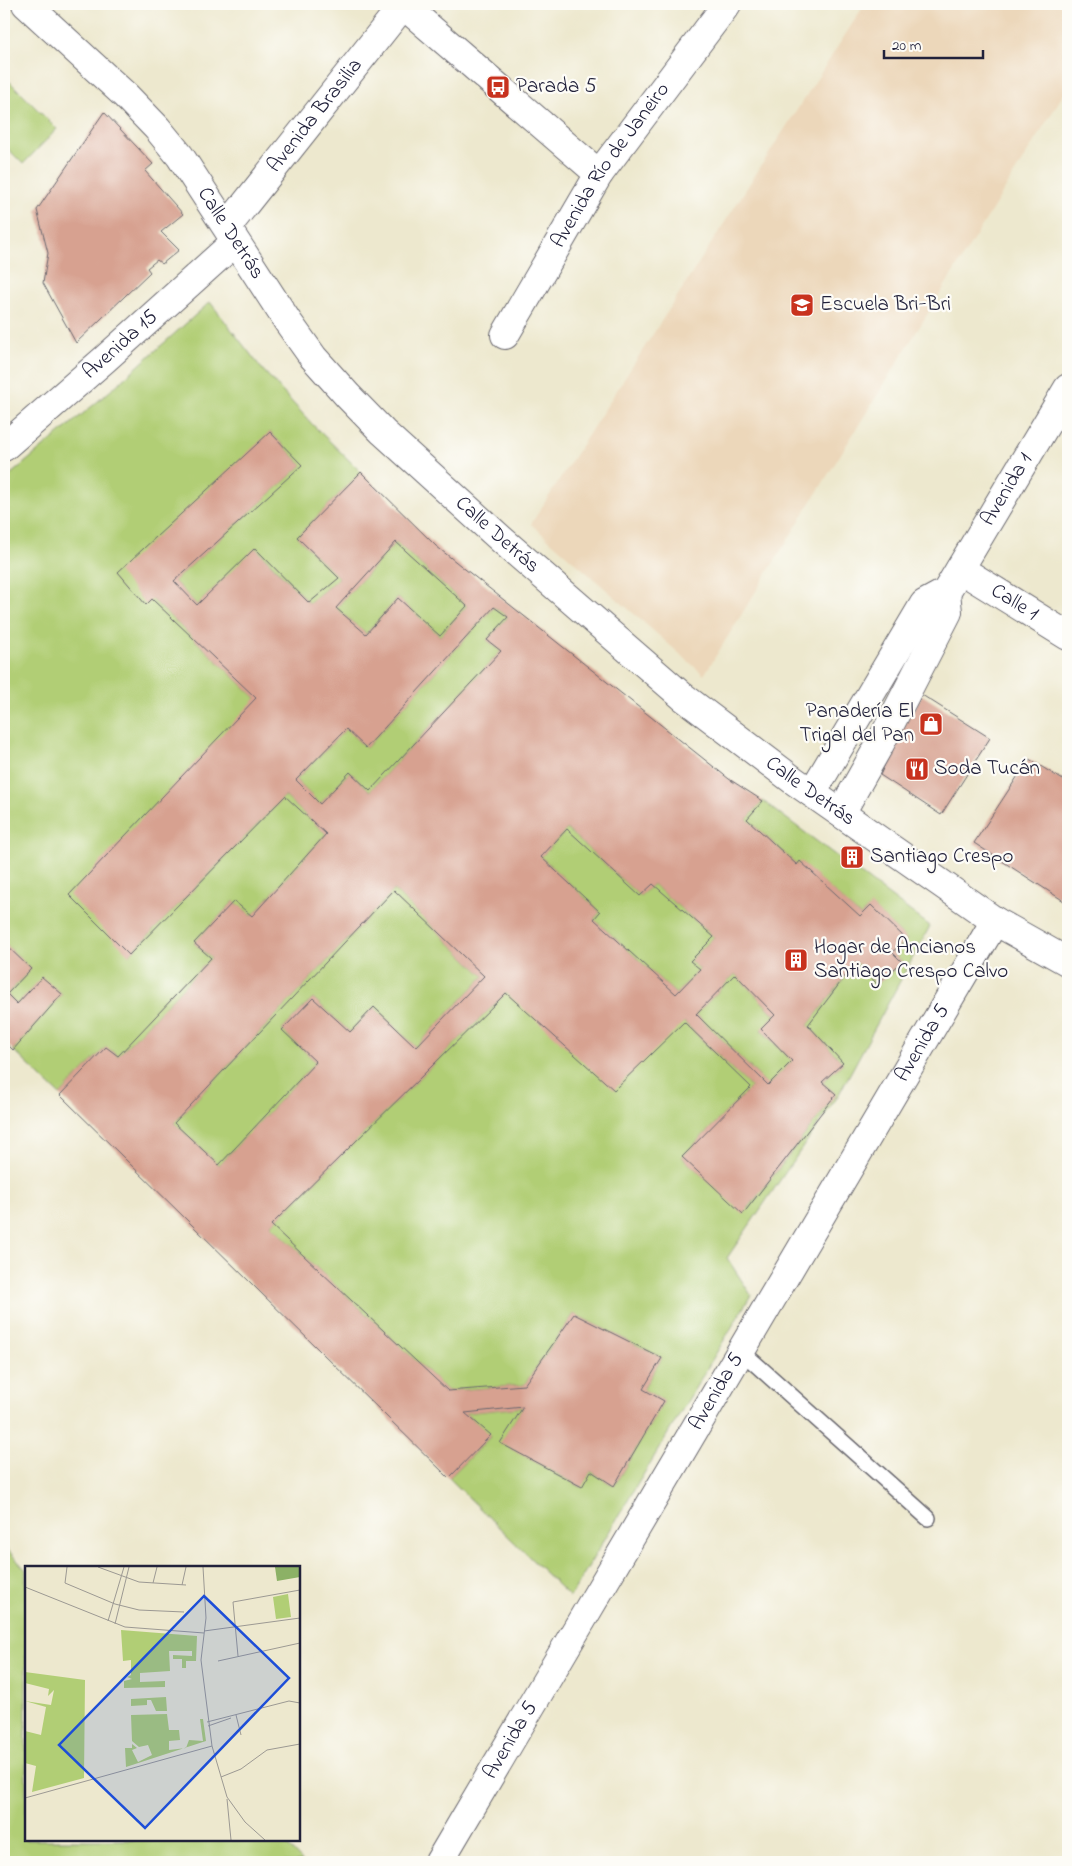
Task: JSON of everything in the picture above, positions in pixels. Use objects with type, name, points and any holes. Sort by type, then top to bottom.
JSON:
[{"type":"street","name":"Calle Detrás","points":[[26,4],[126,96],[180,156],[288,322],[313,357],[383,432],[502,540],[682,696],[812,793],[995,921],[1068,962]]},
{"type":"street","name":"Avenida Brasilia","points":[[231,234],[403,4]]},
{"type":"street","points":[[403,4],[599,174]]},
{"type":"street","name":"Avenida Río de Janeiro","points":[[505,335],[599,174],[727,4]]},
{"type":"street","name":"Avenida 15","points":[[4,447],[105,359],[231,234]]},
{"type":"street","name":"Avenida 1","points":[[953,580],[1068,388]]},
{"type":"street","points":[[812,793],[924,604],[953,580]]},
{"type":"street","points":[[841,813],[880,744],[948,612],[953,580]]},
{"type":"street","name":"Calle 1","points":[[953,580],[1068,636]]},
{"type":"street","name":"Avenida 5","points":[[440,1862],[995,921]]},
{"type":"lane","points":[[740,1351],[928,1518]]},
{"type":"shaded area","name":"Escuela Bri-Bri","points":[[865,4],[1068,4],[1068,87],[704,675],[531,524]]},
{"type":"green space","points":[[4,76],[57,129],[23,164],[4,145]]},
{"type":"green space","points":[[210,302],[262,369],[312,424],[361,472],[297,537],[339,578],[309,603],[256,548],[197,605],[174,581],[302,465],[270,432],[146,604],[152,599],[256,698],[129,955],[285,796],[326,834],[252,916],[234,901],[194,943],[211,958],[118,1056],[106,1047],[60,1095],[13,1050],[62,994],[42,978],[17,1004],[7,994],[31,969],[4,943],[4,480],[110,391]]},
{"type":"green space","points":[[396,542],[467,606],[440,636],[398,598],[366,634],[336,608]]},
{"type":"green space","points":[[494,607],[508,617],[487,640],[501,651],[370,791],[350,772],[320,804],[296,780],[346,729],[366,748]]},
{"type":"green space","points":[[763,801],[930,926],[839,1094],[727,1258],[751,1295],[570,1597],[449,1478],[491,1436],[465,1413],[523,1407],[501,1443],[581,1487],[591,1471],[614,1486],[664,1401],[643,1389],[662,1358],[574,1314],[524,1385],[448,1391],[271,1225],[506,993],[684,1022],[751,1087],[682,1157],[744,1214],[836,1094],[822,1082],[843,1063],[808,1025],[856,962],[877,984],[902,962],[892,952],[907,940],[871,906],[860,916],[800,862],[797,865],[747,819]]},
{"type":"green space","points":[[567,829],[640,896],[653,884],[714,937],[690,961],[700,969],[676,994],[594,919],[600,912],[541,857]]},
{"type":"green space","points":[[394,890],[484,976],[416,1047],[374,1007],[350,1032],[313,998],[282,1030],[316,1062],[219,1165],[174,1123]]},
{"type":"green space","points":[[735,974],[775,1015],[761,1030],[792,1061],[768,1085],[696,1014]]},
{"type":"green space","points":[[4,1546],[25,1569],[25,1841],[283,1841],[303,1862],[4,1862]]},
{"type":"building","points":[[104,112],[153,164],[145,171],[183,214],[161,232],[179,250],[162,264],[157,260],[147,268],[150,272],[76,343],[43,283],[48,253],[37,210]]},
{"type":"building","name":"Hogar de Ancianos Santiago Crespo Calvo","points":[[270,432],[302,465],[174,581],[197,605],[255,548],[309,603],[339,578],[297,537],[361,472],[436,546],[729,779],[763,801],[747,819],[797,865],[800,861],[860,916],[871,905],[907,940],[892,952],[902,962],[877,984],[856,962],[808,1025],[843,1063],[822,1082],[836,1094],[743,1214],[682,1157],[751,1087],[684,1022],[614,1090],[506,993],[271,1225],[448,1391],[524,1385],[574,1314],[662,1358],[643,1389],[664,1401],[614,1486],[591,1471],[582,1487],[500,1443],[523,1407],[465,1413],[491,1435],[449,1478],[60,1095],[106,1047],[118,1056],[211,958],[194,943],[234,901],[252,916],[326,834],[285,796],[129,955],[69,895],[256,698],[152,599],[146,605],[118,572]],"holes":[[[396,542],[467,606],[440,636],[398,598],[366,634],[336,608]],[[494,607],[508,617],[487,640],[501,651],[370,791],[350,772],[320,804],[296,780],[346,729],[366,748]],[[567,829],[640,896],[653,884],[714,937],[690,961],[700,969],[676,994],[594,919],[600,912],[541,857]],[[394,890],[484,976],[416,1047],[374,1007],[350,1032],[313,998],[282,1030],[316,1062],[219,1165],[174,1123]],[[735,974],[775,1015],[761,1029],[792,1061],[768,1085],[696,1014]]]},
{"type":"building","points":[[922,695],[990,738],[941,815],[880,775],[902,728]]},
{"type":"building","points":[[1029,759],[1068,783],[1067,903],[974,843]]},
{"type":"building","name":"Santiago Crespo","points":[[849,851],[858,858],[855,863],[845,857]]},
{"type":"building","points":[[4,943],[31,969],[7,994],[17,1004],[42,977],[62,994],[13,1050],[4,1041]]},
{"type":"place","name":"Parada 5","points":[[498,87]]},
{"type":"place","name":"Escuela Bri-Bri","points":[[802,305]]},
{"type":"place","name":"Panadería El Trigal del Pan","points":[[931,724]]},
{"type":"place","name":"Soda Tucán","points":[[917,769]]},
{"type":"place","name":"Santiago Crespo","points":[[852,857]]},
{"type":"place","name":"Hogar de Ancianos Santiago Crespo Calvo","points":[[796,960]]}]
